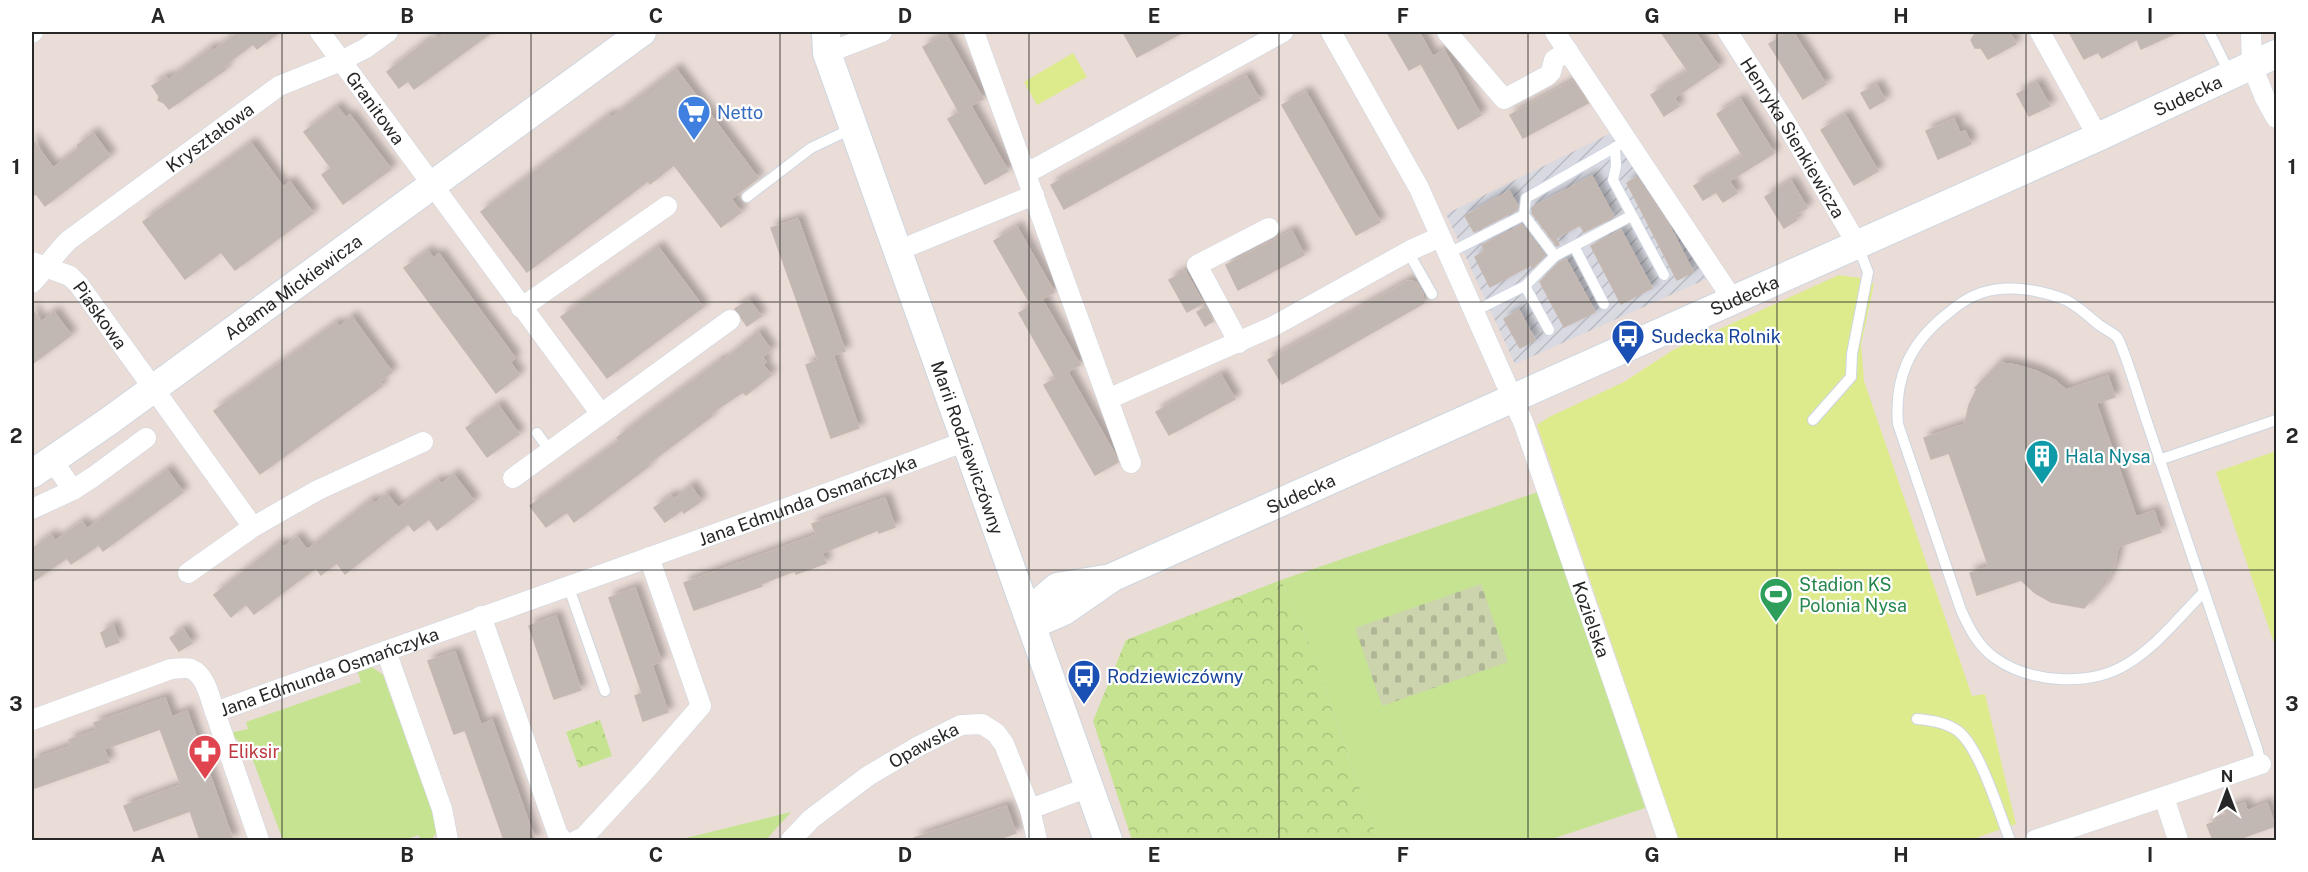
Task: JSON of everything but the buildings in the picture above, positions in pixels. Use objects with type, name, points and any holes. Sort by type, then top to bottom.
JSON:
[{"type":"street","name":"Granitowa","points":[[320,32],[432,185]]},
{"type":"street","name":"Kryształowa","points":[[32,284],[40,264],[69,240],[279,86],[341,61],[366,48],[388,32]]},
{"type":"street","name":"Adama Mickiewicza","points":[[73,490],[42,467],[642,32]]},
{"type":"street","points":[[821,39],[882,32]]},
{"type":"street","points":[[974,32],[1131,463]]},
{"type":"street","points":[[1027,174],[1283,32]]},
{"type":"street","name":"Kozielska","points":[[1331,32],[1419,188],[1514,399],[1668,840]]},
{"type":"street","points":[[1447,32],[1504,99],[1547,76],[1551,72],[1554,60],[1568,51]]},
{"type":"street","points":[[1555,32],[1621,144],[1733,300]]},
{"type":"street","name":"Henryka Sienkiewicza","points":[[1728,32],[1786,123],[1857,244]]},
{"type":"street","points":[[2040,32],[2098,137]]},
{"type":"street","points":[[2251,32],[2253,65],[2265,98],[2277,118]]},
{"type":"street","name":"Marii Rodziewiczówny","points":[[821,39],[1108,840]]},
{"type":"street","name":"Sudecka","points":[[1030,619],[1064,611],[1113,577],[2098,137],[2253,65]]},
{"type":"street","points":[[432,185],[601,414]]},
{"type":"street","points":[[897,251],[1035,195]]},
{"type":"street","points":[[521,308],[667,206]]},
{"type":"street","points":[[1239,343],[1197,265],[1269,228]]},
{"type":"street","points":[[1108,399],[1239,343],[1305,310],[1410,250],[1443,245]]},
{"type":"street","name":"Piaskowa","points":[[40,264],[70,276],[79,285],[153,388]]},
{"type":"street","points":[[513,478],[730,320]]},
{"type":"street","points":[[153,388],[253,527]]},
{"type":"street","points":[[32,509],[73,490],[146,438]]},
{"type":"street","points":[[188,573],[253,527],[318,490],[423,441]]},
{"type":"street","name":"Jana Edmunda Osmańczyka","points":[[32,720],[171,669],[191,669],[200,676],[215,712],[481,616],[569,588],[966,441]]},
{"type":"street","points":[[1007,556],[1028,576],[1057,587],[1030,619]]},
{"type":"street","points":[[577,840],[582,838],[643,773],[700,706],[649,557]]},
{"type":"street","name":"Sudecka","points":[[1057,587],[1113,577]]},
{"type":"street","points":[[481,616],[561,838]]},
{"type":"street","points":[[386,651],[442,808],[448,840]]},
{"type":"street","points":[[215,712],[259,840]]},
{"type":"street","name":"Opawska","points":[[791,840],[811,819],[868,776],[917,747],[961,725],[982,724],[996,734],[1004,744],[1030,809],[1037,840]]},
{"type":"street","points":[[2035,840],[2261,764]]},
{"type":"street","points":[[1030,809],[1089,787]]},
{"type":"street","points":[[2164,797],[2178,840]]},
{"type":"lane","points":[[2209,32],[2253,65]]},
{"type":"lane","points":[[747,197],[811,148],[854,128]]},
{"type":"lane","points":[[1555,256],[1524,215],[1526,198],[1621,144]]},
{"type":"lane","points":[[1621,144],[1613,180],[1664,275]]},
{"type":"lane","points":[[1443,245],[1524,215]]},
{"type":"lane","points":[[1473,312],[1525,286],[1555,256],[1631,216]]},
{"type":"lane","points":[[1813,420],[1851,377],[1852,354],[1868,272],[1857,244]]},
{"type":"lane","points":[[1574,246],[1604,304]]},
{"type":"lane","points":[[1410,250],[1432,294]]},
{"type":"lane","points":[[1525,286],[1550,330]]},
{"type":"lane","points":[[2204,592],[2143,653],[2126,665],[2105,674],[2081,679],[2058,680],[2025,671],[1996,659],[1970,631],[1960,610],[1898,424],[1897,410],[1907,360],[1920,338],[1961,303],[1981,293],[2022,289],[2068,301],[2118,338],[2258,748],[2261,764]]},
{"type":"lane","points":[[2159,460],[2277,420]]},
{"type":"lane","points":[[537,433],[550,451]]},
{"type":"lane","points":[[569,588],[605,691]]},
{"type":"lane","points":[[1917,719],[1934,721],[1957,730],[1974,749],[2010,840]]},
{"type":"shaded area","points":[[1615,131],[1711,277],[1515,364],[1446,214]]},
{"type":"green space","points":[[1073,53],[1087,77],[1037,105],[1024,82]]},
{"type":"green space","name":"Stadion KS Polonia Nysa","points":[[1839,275],[1860,278],[1874,284],[1861,345],[1864,381],[1972,696],[1985,694],[2016,824],[1970,840],[1679,840],[1537,425],[1549,417],[1624,382],[1673,350]]},
{"type":"green space","points":[[2276,451],[2276,649],[2216,472]]},
{"type":"green space","points":[[1538,492],[1645,808],[1549,840],[1378,840],[1308,641],[1281,580]]},
{"type":"green space","points":[[1281,580],[1308,641],[1378,840],[1132,840],[1093,721],[1126,640]]},
{"type":"green space","points":[[1481,584],[1508,662],[1382,706],[1355,628]]},
{"type":"green space","points":[[372,667],[383,675],[436,823],[437,832],[431,840],[420,840],[419,835],[402,840],[283,840],[246,742],[239,743],[237,739],[233,740],[230,733],[248,729],[246,722],[361,682],[357,670]]},
{"type":"green space","points":[[600,720],[612,756],[579,768],[566,732]]},
{"type":"green space","points":[[791,812],[766,840],[678,840]]},
{"type":"place","name":"Netto","points":[[694,141]]},
{"type":"place","name":"Sudecka Rolnik","points":[[1628,365]]},
{"type":"place","name":"Hala Nysa","points":[[2042,485]]},
{"type":"place","name":"Stadion KS Polonia Nysa","points":[[1776,623]]},
{"type":"place","name":"Rodziewiczówny","points":[[1084,705]]},
{"type":"place","name":"Eliksir","points":[[205,780]]}]
